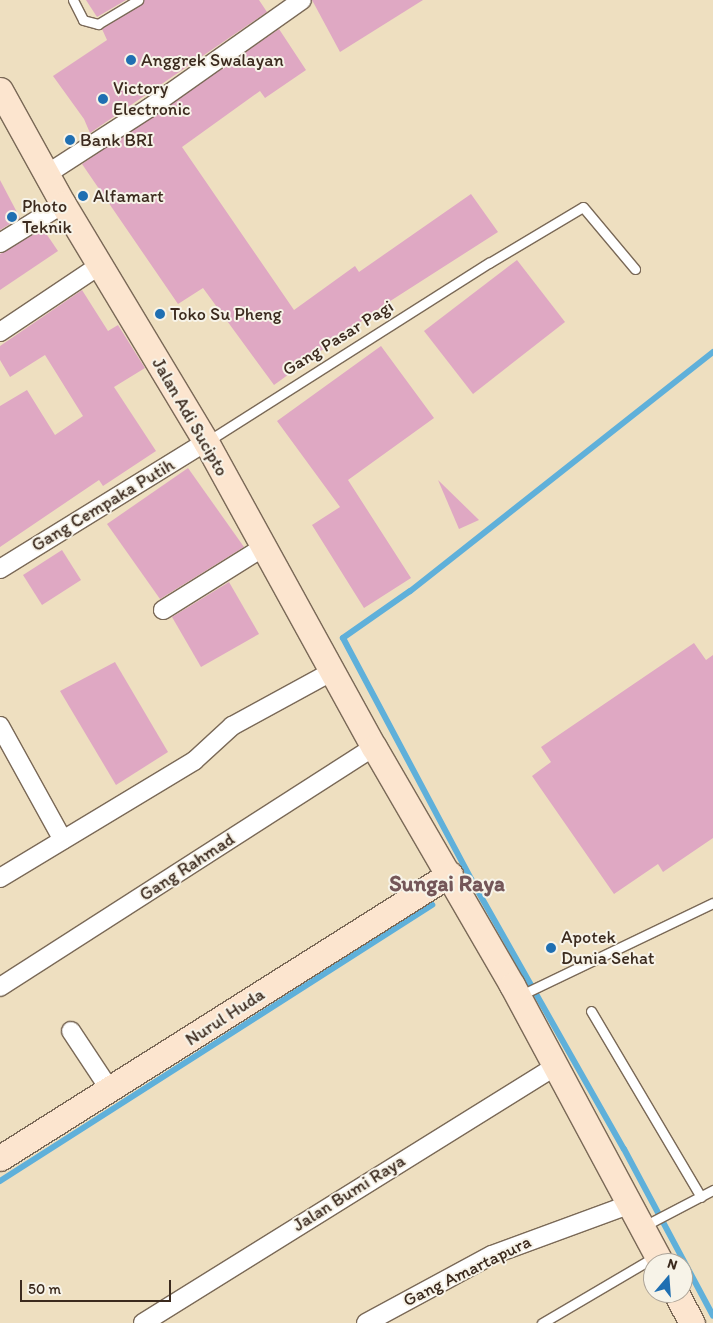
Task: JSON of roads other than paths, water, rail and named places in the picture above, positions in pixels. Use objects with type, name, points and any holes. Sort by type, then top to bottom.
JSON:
[{"type":"main road","name":"Jalan Adi Sucipto","points":[[0,90],[62,204],[206,442],[331,672],[450,874],[557,1065],[628,1205],[646,1224],[657,1253]]},
{"type":"main road","name":"Nurul Huda","points":[[0,1158],[450,874]]},
{"type":"main road","points":[[681,1303],[692,1323]]},
{"type":"street","points":[[47,174],[149,108],[302,0]]},
{"type":"street","points":[[0,242],[62,204]]},
{"type":"street","points":[[0,332],[100,264]]},
{"type":"street","name":"Gang Cempaka Putih","points":[[0,569],[206,442]]},
{"type":"street","points":[[163,610],[264,547]]},
{"type":"street","points":[[0,878],[194,761],[232,726],[331,672]]},
{"type":"street","points":[[0,726],[63,840]]},
{"type":"street","name":"Gang Rahmad","points":[[0,987],[374,747]]},
{"type":"street","points":[[71,1031],[110,1090]]},
{"type":"street","name":"Jalan Bumi Raya","points":[[143,1323],[557,1065]]},
{"type":"street","name":"Gang Amartapura","points":[[366,1323],[492,1255],[628,1205]]},
{"type":"lane","points":[[73,0],[83,20],[98,24],[138,0]]},
{"type":"lane","name":"Gang Pasar Pagi","points":[[206,442],[489,263],[583,207],[635,269]]},
{"type":"lane","points":[[525,993],[713,903]]},
{"type":"lane","points":[[591,1011],[701,1197]]},
{"type":"lane","points":[[646,1224],[713,1190]]},
{"type":"lane","points":[[542,1323],[643,1268]]},
{"type":"waterway","points":[[713,352],[410,591],[343,638],[471,879],[624,1149],[713,1316]]},
{"type":"waterway","points":[[0,1181],[432,905]]},
{"type":"place","name":"Anggrek Swalayan","points":[[131,60]]},
{"type":"place","name":"Victory Electronic","points":[[103,99]]},
{"type":"place","name":"Bank BRI","points":[[70,140]]},
{"type":"place","name":"Alfamart","points":[[83,196]]},
{"type":"place","name":"Photo Teknik","points":[[12,217]]},
{"type":"place","name":"Toko Su Pheng","points":[[160,314]]},
{"type":"place","name":"Apotek Dunia Sehat","points":[[551,948]]},
{"type":"district","name":"Sungai Raya","points":[[447,884]]}]
